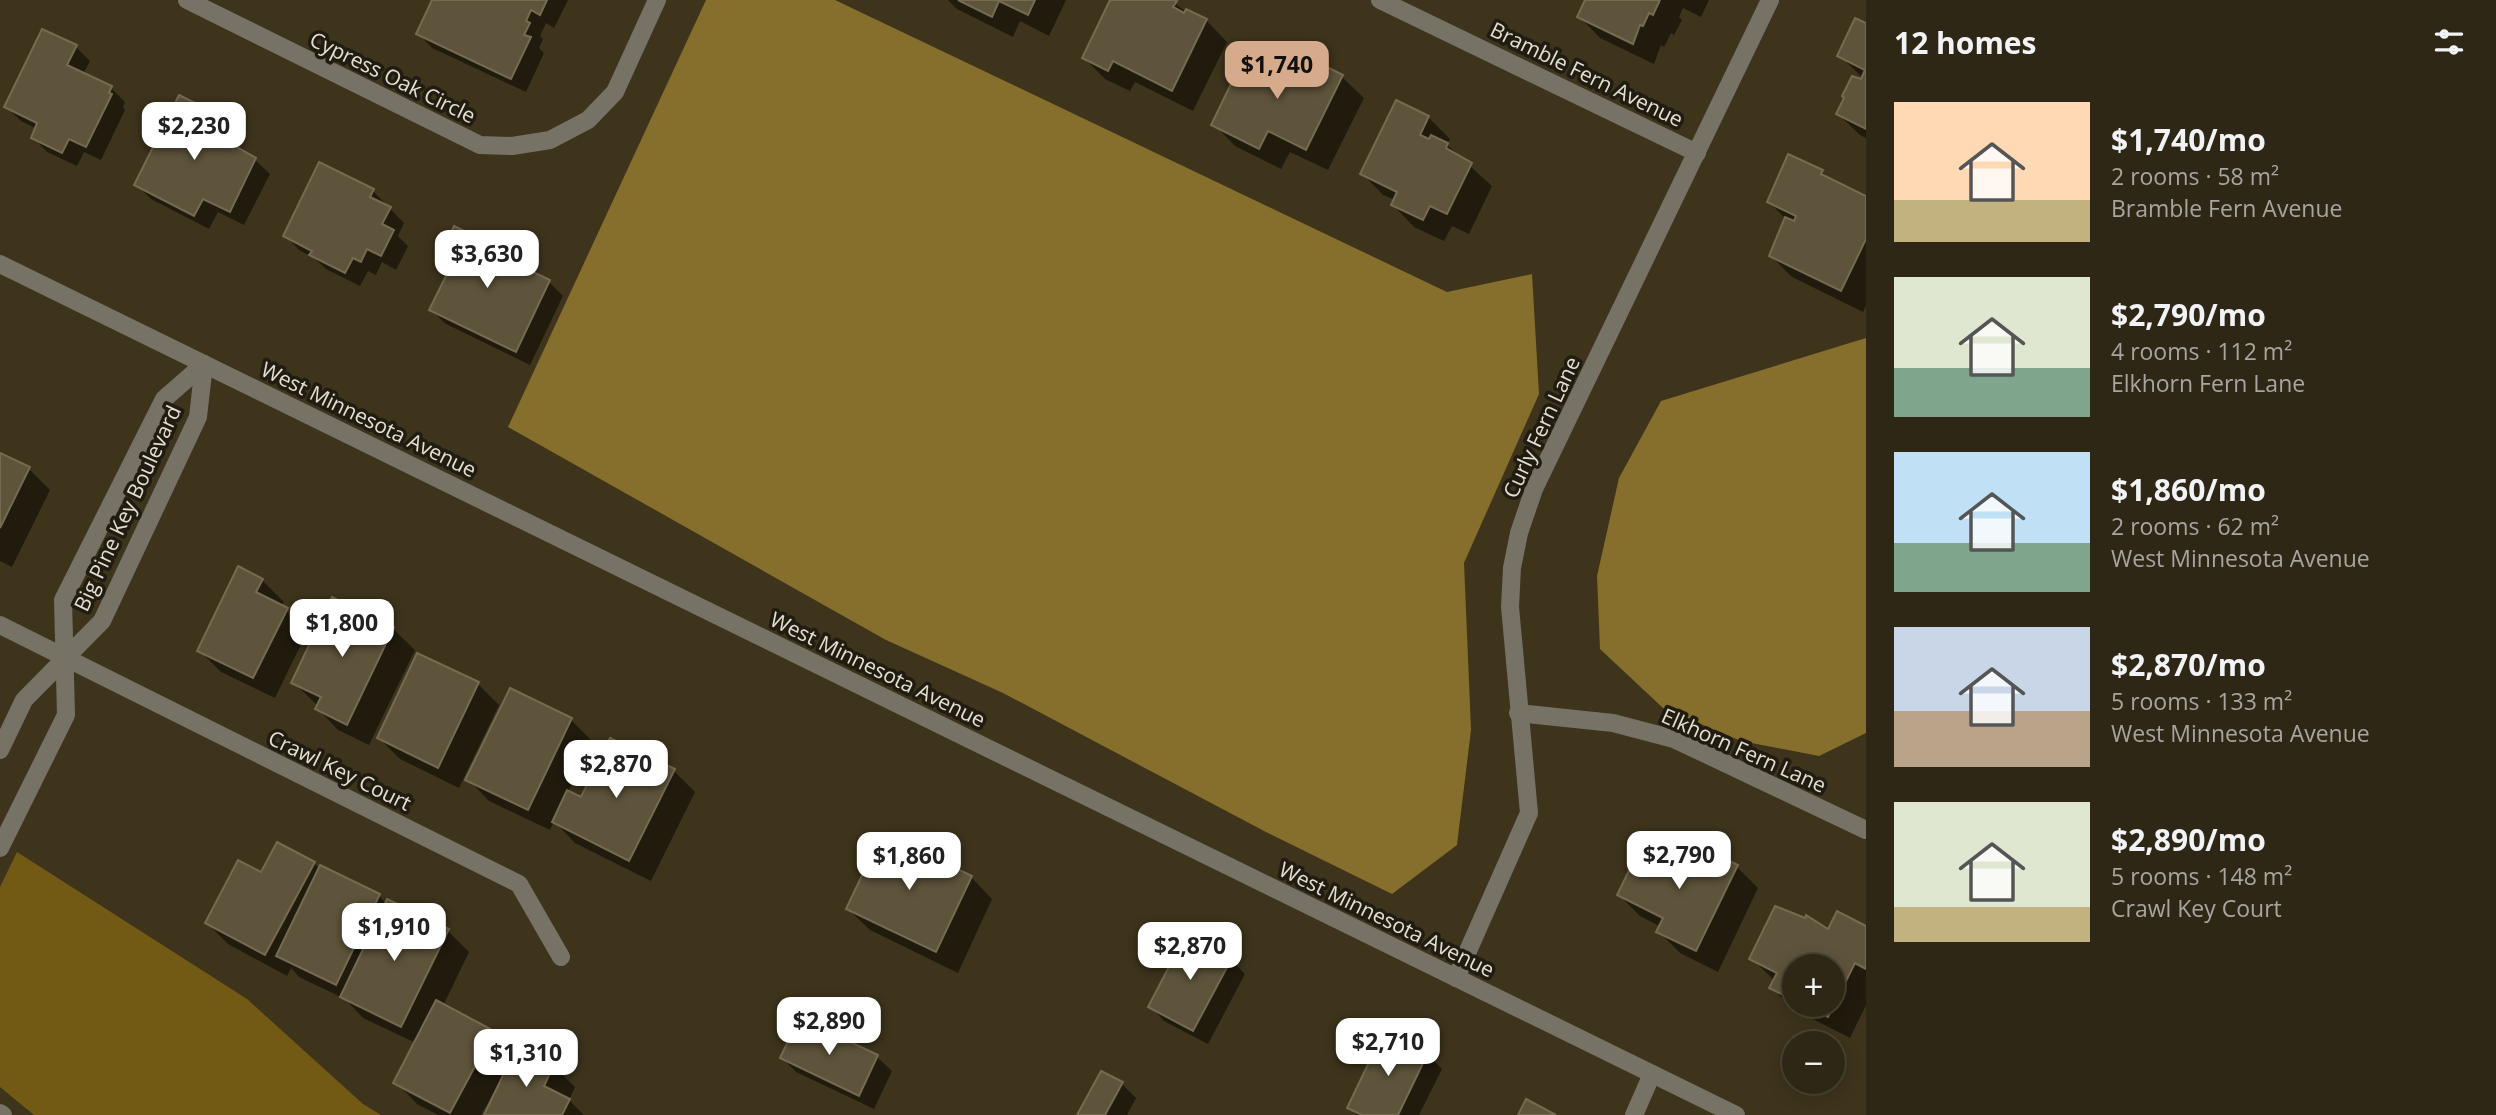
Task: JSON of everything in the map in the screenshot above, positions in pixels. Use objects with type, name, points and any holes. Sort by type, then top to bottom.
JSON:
[{"type":"street","name":"Cypress Oak Circle","points":[[187,0],[480,145],[512,146],[551,139],[588,120],[615,92],[657,0]]},
{"type":"street","name":"Bramble Fern Avenue","points":[[1381,0],[1697,153]]},
{"type":"street","name":"Curly Fern Lane","points":[[1456,978],[1529,813],[1510,607],[1512,568],[1519,533],[1534,489],[1770,0]]},
{"type":"street","name":"West Minnesota Avenue","points":[[0,264],[1736,1115]]},
{"type":"street","name":"Big Pine Key Boulevard","points":[[0,848],[66,715],[64,600],[164,399],[204,364]]},
{"type":"street","name":"Big Pine Key Boulevard","points":[[0,750],[24,700],[102,621],[198,416],[204,364]]},
{"type":"street","name":"Crawl Key Court","points":[[0,625],[519,884],[561,957]]},
{"type":"street","name":"Elkhorn Fern Lane","points":[[1518,713],[1613,723],[1674,739],[1866,830]]},
{"type":"street","points":[[1634,1115],[1652,1074]]},
{"type":"shaded area","points":[[706,0],[835,0],[1447,292],[1532,274],[1539,394],[1464,563],[1471,730],[1457,845],[1392,894],[1266,832],[1003,693],[886,640],[508,427]]},
{"type":"shaded area","points":[[1866,338],[1866,733],[1819,756],[1741,741],[1663,708],[1600,649],[1597,576],[1619,478],[1661,401]]},
{"type":"shaded area","points":[[17,852],[247,999],[363,1104],[381,1115],[34,1115],[0,1087],[0,887]]},
{"type":"building","points":[[432,0],[547,0],[540,15],[531,10],[526,21],[530,23],[524,35],[531,37],[511,79],[416,34]]},
{"type":"building","points":[[958,0],[1035,0],[1028,15],[999,1],[992,17]]},
{"type":"building","points":[[1110,0],[1175,0],[1177,1],[1173,7],[1184,13],[1186,9],[1207,19],[1172,91],[1113,61],[1108,71],[1082,58]]},
{"type":"building","points":[[1585,0],[1660,0],[1653,15],[1649,13],[1643,26],[1640,25],[1633,44],[1577,17]]},
{"type":"building","points":[[1855,18],[1866,23],[1866,129],[1836,114],[1852,76],[1861,79],[1865,70],[1837,56]]},
{"type":"building","points":[[42,29],[77,45],[67,65],[112,86],[109,93],[112,94],[86,147],[69,139],[62,153],[31,138],[37,123],[4,107]]},
{"type":"building","points":[[1299,53],[1343,75],[1306,150],[1268,131],[1259,149],[1211,125],[1245,55],[1262,63],[1265,58],[1282,66],[1279,71],[1288,75]]},
{"type":"building","points":[[179,95],[213,112],[203,130],[212,135],[214,132],[256,158],[230,212],[203,199],[194,216],[134,185]]},
{"type":"building","points":[[1396,100],[1429,116],[1420,135],[1429,139],[1431,135],[1448,143],[1446,148],[1472,163],[1447,214],[1430,206],[1423,220],[1391,205],[1397,192],[1360,174]]},
{"type":"building","points":[[1788,154],[1823,170],[1821,174],[1866,196],[1866,239],[1841,291],[1769,256],[1785,217],[1794,221],[1796,216],[1767,202]]},
{"type":"building","points":[[319,162],[374,189],[370,197],[391,207],[382,224],[394,230],[381,256],[367,249],[361,262],[353,258],[345,273],[309,255],[312,251],[283,236]]},
{"type":"building","points":[[454,226],[498,247],[493,255],[503,259],[506,253],[522,261],[518,269],[529,275],[531,271],[550,280],[516,352],[429,310],[450,268],[437,261]]},
{"type":"building","points":[[0,453],[30,467],[0,528]]},
{"type":"building","points":[[238,566],[263,579],[256,592],[288,608],[253,678],[197,651]]},
{"type":"building","points":[[332,597],[394,627],[347,725],[315,709],[321,697],[291,683]]},
{"type":"building","points":[[417,653],[479,682],[438,768],[377,738]]},
{"type":"building","points":[[510,688],[572,718],[528,810],[465,780]]},
{"type":"building","points":[[610,738],[675,769],[629,861],[552,822],[567,790],[581,797]]},
{"type":"building","points":[[882,833],[972,876],[936,952],[846,909]]},
{"type":"building","points":[[277,842],[315,862],[265,955],[205,923],[238,860],[261,872]]},
{"type":"building","points":[[1642,844],[1667,854],[1669,850],[1688,859],[1686,863],[1694,867],[1703,848],[1738,865],[1696,951],[1656,932],[1663,918],[1617,895]]},
{"type":"building","points":[[320,865],[380,894],[336,985],[276,956]]},
{"type":"building","points":[[387,899],[449,929],[401,1027],[340,997]]},
{"type":"building","points":[[1775,906],[1805,918],[1806,915],[1828,929],[1837,911],[1866,926],[1866,969],[1855,963],[1845,983],[1845,954],[1782,954],[1782,994],[1769,988],[1777,973],[1749,959]]},
{"type":"building","points":[[1186,934],[1232,958],[1193,1031],[1148,1007]]},
{"type":"building","points":[[436,1000],[494,1031],[450,1113],[393,1083]]},
{"type":"building","points":[[799,1018],[878,1055],[859,1096],[780,1058]]},
{"type":"building","points":[[1384,1031],[1428,1053],[1398,1115],[1362,1115],[1347,1108]]},
{"type":"building","points":[[517,1046],[554,1065],[544,1086],[570,1099],[562,1115],[484,1115]]},
{"type":"building","points":[[1101,1071],[1123,1082],[1105,1115],[1077,1115]]},
{"type":"building","points":[[1526,1099],[1556,1115],[1518,1115]]}]
